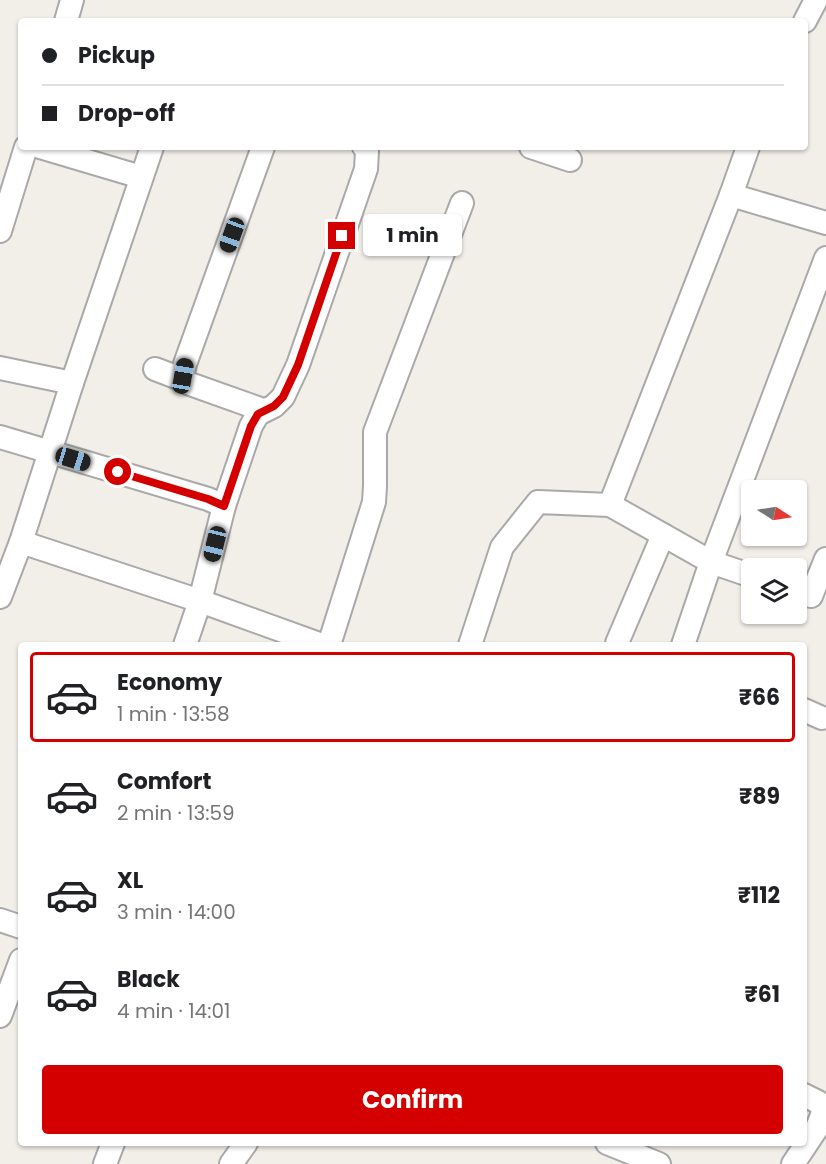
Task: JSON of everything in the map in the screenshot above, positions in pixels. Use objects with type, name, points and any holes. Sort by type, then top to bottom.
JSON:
[{"type":"street","points":[[67,18],[72,0]]},
{"type":"street","points":[[807,18],[816,0]]},
{"type":"street","points":[[0,231],[25,150]]},
{"type":"street","points":[[50,150],[141,177]]},
{"type":"street","points":[[0,597],[21,542],[151,150]]},
{"type":"street","points":[[184,380],[185,364],[262,150]]},
{"type":"street","points":[[186,642],[200,601],[224,506],[251,426],[258,414],[274,406],[283,397],[298,365],[366,169],[367,150]]},
{"type":"street","points":[[540,150],[570,160]]},
{"type":"street","points":[[610,505],[747,150]]},
{"type":"street","points":[[731,195],[826,223]]},
{"type":"street","points":[[330,642],[374,502],[375,432],[462,202]]},
{"type":"street","points":[[684,642],[711,562],[826,258]]},
{"type":"street","points":[[0,368],[72,383]]},
{"type":"street","points":[[155,369],[263,410]]},
{"type":"street","points":[[0,437],[208,499],[224,506]]},
{"type":"street","points":[[471,642],[502,547],[538,502],[610,505],[711,562],[741,572]]},
{"type":"street","points":[[617,642],[663,535]]},
{"type":"street","points":[[21,542],[200,601],[314,642]]},
{"type":"street","points":[[811,596],[826,559]]},
{"type":"street","points":[[0,920],[18,926]]},
{"type":"street","points":[[0,1016],[18,968]]},
{"type":"street","points":[[807,1096],[818,1102],[824,1110],[817,1128],[807,1144]]},
{"type":"street","points":[[105,1164],[112,1146]]},
{"type":"street","points":[[231,1164],[244,1146]]},
{"type":"street","points":[[614,1146],[659,1164]]},
{"type":"street","points":[[794,1164],[806,1146]]},
{"type":"route","points":[[118,472],[224,506],[251,426],[258,414],[274,406],[283,397],[298,365],[342,236]]}]
